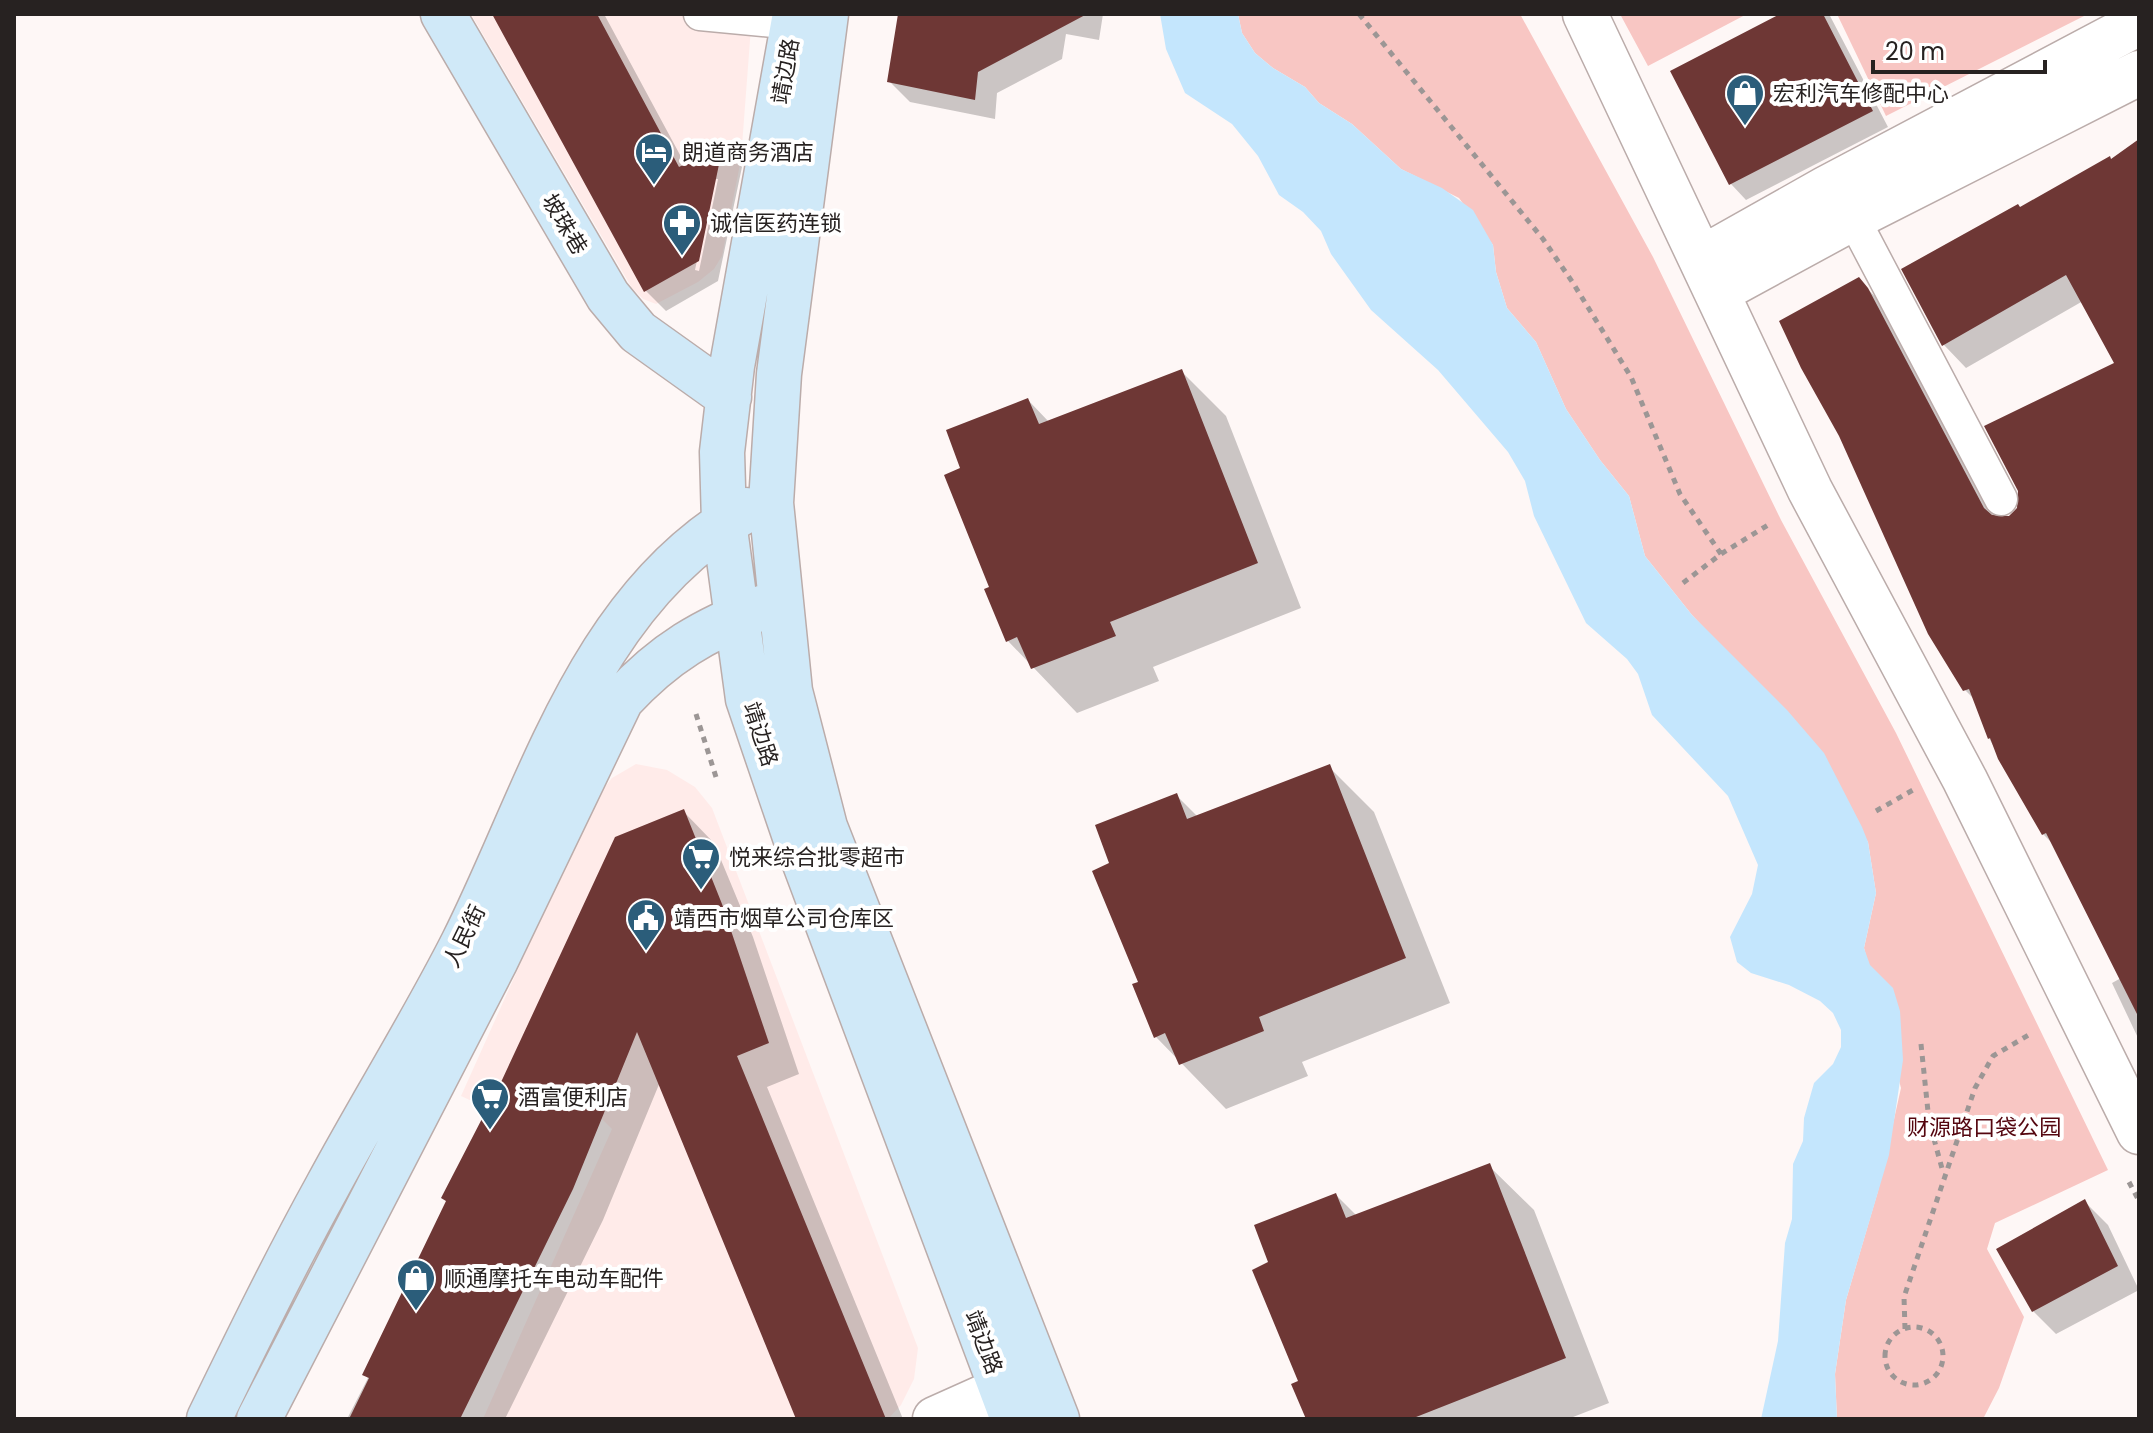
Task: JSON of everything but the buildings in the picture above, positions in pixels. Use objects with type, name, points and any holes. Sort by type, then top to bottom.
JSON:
[{"type":"main road","name":"坡珠巷","points":[[443,14],[608,296],[638,332],[669,358],[729,397]]},
{"type":"main road","name":"靖边路","points":[[805,17],[729,397],[722,452],[724,522],[748,699],[785,809],[1008,1404]]},
{"type":"main road","name":"靖边路","points":[[805,17],[771,503],[790,691],[825,827],[1057,1419]]},
{"type":"main road","name":"人民街","points":[[209,1419],[326,1188],[463,943],[563,724],[602,652],[677,560],[724,522],[749,508],[771,503]]},
{"type":"main road","name":"人民街","points":[[259,1419],[495,962],[621,700],[642,678],[687,641],[781,600]]},
{"type":"street","points":[[1585,14],[1810,490],[1965,780],[2139,1132]]},
{"type":"street","points":[[1709,276],[1827,188],[2139,23]]},
{"type":"street","points":[[1709,276],[1853,218],[2139,73]]},
{"type":"street","points":[[935,1419],[1008,1404]]},
{"type":"lane","points":[[700,14],[805,17]]},
{"type":"lane","points":[[1853,218],[2001,499]]},
{"type":"path","points":[[1359,14],[1543,239],[1573,283],[1631,377],[1680,494],[1721,554]]},
{"type":"path","points":[[1683,583],[1721,554],[1777,521]]},
{"type":"path","points":[[1876,811],[1922,785]]},
{"type":"path","points":[[1905,1329],[1904,1297],[1985,1067],[1993,1056],[2037,1030]]},
{"type":"path","points":[[1921,1044],[1929,1121],[1942,1157],[1944,1179]]},
{"type":"path","points":[[1905,1329],[1923,1329],[1932,1333],[1942,1348],[1938,1374],[1923,1385],[1913,1386],[1894,1379],[1884,1361],[1889,1341],[1905,1329]]},
{"type":"shaded area","name":"朗道商务酒店","points":[[471,14],[752,14],[741,159],[722,256],[714,269],[698,282],[656,304],[643,299],[632,288]]},
{"type":"shaded area","name":"靖西市烟草公司仓库区","points":[[636,764],[667,770],[695,787],[712,808],[918,1348],[914,1379],[901,1405],[888,1419],[483,1419],[612,1129],[601,1118],[559,1141],[461,1096],[593,802],[612,778]]},
{"type":"green space","name":"财源路口袋公园","points":[[1238,14],[1520,14],[1653,257],[1781,520],[1896,733],[2108,1170],[1995,1223],[1987,1249],[2024,1317],[1999,1388],[1983,1419],[1837,1419],[1835,1374],[1846,1300],[1878,1191],[1901,1088],[1864,948],[1876,893],[1868,842],[1755,682],[1692,615],[1645,556],[1629,496],[1566,409],[1536,342],[1507,308],[1496,272],[1493,245],[1459,198],[1401,169],[1352,124],[1319,103],[1305,87],[1273,68],[1255,53],[1242,33]]},
{"type":"green space","points":[[1620,14],[1747,14],[1648,66]]},
{"type":"green space","points":[[1837,14],[2088,14],[1886,116]]},
{"type":"water","points":[[1160,14],[1238,14],[1242,33],[1255,53],[1305,87],[1319,103],[1352,124],[1401,169],[1442,188],[1473,210],[1493,245],[1496,272],[1507,308],[1536,342],[1566,409],[1629,496],[1645,556],[1692,615],[1787,710],[1824,753],[1862,827],[1868,842],[1876,893],[1864,948],[1870,965],[1893,988],[1900,1011],[1903,1060],[1889,1155],[1846,1300],[1835,1374],[1837,1419],[1761,1419],[1778,1341],[1785,1243],[1792,1219],[1793,1164],[1803,1141],[1804,1118],[1814,1083],[1833,1064],[1841,1047],[1841,1030],[1833,1013],[1820,1001],[1789,985],[1751,973],[1737,962],[1730,937],[1752,894],[1758,865],[1728,796],[1652,715],[1638,674],[1627,659],[1586,623],[1534,516],[1525,481],[1508,452],[1438,370],[1371,310],[1331,254],[1321,231],[1303,212],[1279,195],[1258,156],[1232,124],[1185,93],[1166,49]]},
{"type":"place","name":"宏利汽车修配中心","points":[[1745,127]]},
{"type":"place","name":"朗道商务酒店","points":[[654,186]]},
{"type":"place","name":"诚信医药连锁","points":[[682,257]]},
{"type":"place","name":"悦来综合批零超市","points":[[701,891]]},
{"type":"place","name":"靖西市烟草公司仓库区","points":[[646,952]]},
{"type":"place","name":"酒富便利店","points":[[490,1131]]},
{"type":"place","name":"顺通摩托车电动车配件","points":[[416,1312]]}]
